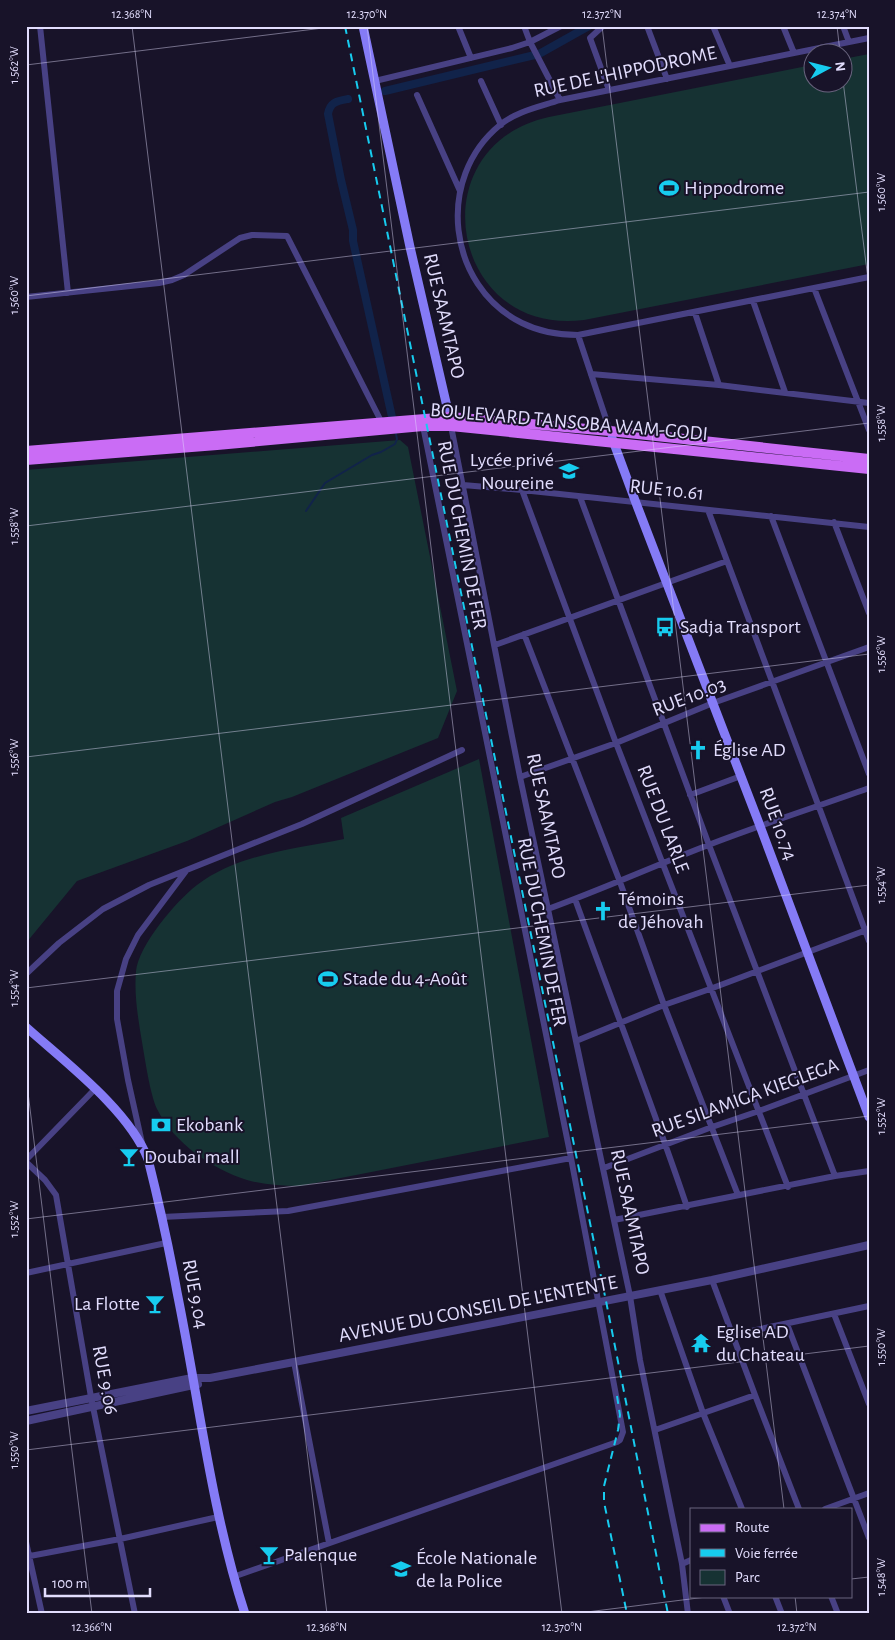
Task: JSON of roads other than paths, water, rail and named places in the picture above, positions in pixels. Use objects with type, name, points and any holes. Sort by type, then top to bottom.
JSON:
[{"type":"main road","name":"RUE SAAMTAPO","points":[[363,26],[412,256],[451,422]]},
{"type":"main road","name":"BOULEVARD TANSOBA WAM-GODI","points":[[26,450],[382,423],[451,422],[610,431],[869,459]]},
{"type":"main road","name":"BOULEVARD TANSOBA WAM-GODI","points":[[26,460],[217,445],[451,422],[614,442],[869,469]]},
{"type":"main road","name":"RUE 10.74","points":[[610,431],[869,1117]]},
{"type":"main road","name":"RUE 9.04","points":[[26,1027],[95,1089],[121,1116],[143,1145],[162,1217],[178,1292],[218,1517],[244,1614]]},
{"type":"street","points":[[40,26],[68,293]]},
{"type":"street","points":[[458,26],[471,58]]},
{"type":"street","points":[[524,26],[530,42],[560,100]]},
{"type":"street","points":[[375,81],[530,42],[561,26]]},
{"type":"street","points":[[603,26],[590,38],[609,90]]},
{"type":"street","points":[[647,26],[666,79]]},
{"type":"street","points":[[713,26],[730,66]]},
{"type":"street","points":[[783,26],[794,54]]},
{"type":"street","points":[[843,26],[849,42]]},
{"type":"street","name":"RUE DE L'HIPPODROME","points":[[849,42],[869,38]]},
{"type":"street","name":"RUE DE L'HIPPODROME","points":[[802,52],[560,100],[516,114],[501,124],[489,136],[475,154],[464,175],[457,220],[460,243],[470,270],[486,294],[512,317],[532,327],[554,334],[578,335],[869,277]]},
{"type":"street","points":[[481,80],[501,124]]},
{"type":"street","points":[[417,95],[460,191]]},
{"type":"street","points":[[26,297],[172,280],[184,275],[240,238],[252,235],[287,236],[382,423]]},
{"type":"street","points":[[814,288],[869,430]]},
{"type":"street","points":[[753,301],[785,392]]},
{"type":"street","points":[[695,313],[719,385]]},
{"type":"street","points":[[578,335],[610,431]]},
{"type":"street","points":[[592,374],[719,385],[869,403]]},
{"type":"street","name":"RUE SAAMTAPO","points":[[451,422],[520,777],[630,1296],[640,1360],[682,1564],[688,1614]]},
{"type":"street","name":"RUE DU CHEMIN DE FER","points":[[329,1543],[616,1442],[622,1437],[623,1426],[571,1158],[423,426]]},
{"type":"street","name":"RUE 10.61","points":[[463,485],[869,526]]},
{"type":"street","name":"RUE DU LARLE","points":[[522,490],[710,989],[760,1111],[788,1187]]},
{"type":"street","points":[[580,497],[708,845],[758,970],[835,1176]]},
{"type":"street","points":[[708,510],[818,807],[867,930],[869,941]]},
{"type":"street","points":[[771,516],[869,774]]},
{"type":"street","points":[[834,522],[869,613]]},
{"type":"street","points":[[494,645],[727,561]]},
{"type":"street","points":[[524,634],[738,1195]]},
{"type":"street","name":"RUE 10.03","points":[[520,777],[572,760],[713,704],[869,647]]},
{"type":"street","points":[[26,974],[59,943],[102,909],[148,885],[302,824],[462,750]]},
{"type":"street","points":[[690,795],[741,776]]},
{"type":"street","points":[[548,909],[620,882],[708,845],[869,788]]},
{"type":"street","points":[[143,1145],[128,1080],[117,1019],[117,991],[126,958],[138,935],[187,870]]},
{"type":"street","points":[[575,899],[619,1022],[666,1144],[687,1207]]},
{"type":"street","points":[[576,1041],[619,1022],[867,930]]},
{"type":"street","name":"RUE SILAMIGA KIEGLEGA","points":[[604,1168],[869,1070]]},
{"type":"street","points":[[26,1161],[95,1089]]},
{"type":"street","points":[[162,1217],[288,1211],[571,1158]]},
{"type":"street","name":"RUE 9.06","points":[[26,1161],[56,1194],[93,1408],[135,1614]]},
{"type":"street","points":[[614,1220],[788,1187],[835,1176],[869,1171]]},
{"type":"street","points":[[26,1273],[166,1242]]},
{"type":"street","name":"AVENUE DU CONSEIL DE L'ENTENTE","points":[[26,1421],[93,1408],[210,1378],[712,1280],[869,1245]]},
{"type":"street","points":[[712,1280],[799,1508]]},
{"type":"street","points":[[660,1290],[704,1413],[742,1508]]},
{"type":"street","points":[[732,1335],[869,1306]]},
{"type":"street","points":[[834,1314],[869,1404]]},
{"type":"street","points":[[786,1324],[869,1538]]},
{"type":"street","points":[[233,1578],[329,1543],[294,1362]]},
{"type":"street","name":"AVENUE DU CONSEIL DE L'ENTENTE","points":[[26,1411],[91,1397],[193,1382]]},
{"type":"street","points":[[655,1430],[755,1395]]},
{"type":"street","points":[[828,1508],[869,1493]]},
{"type":"street","points":[[30,1556],[120,1539],[218,1517]]},
{"type":"street","points":[[26,1542],[42,1614]]},
{"type":"street","points":[[682,1564],[690,1560]]},
{"type":"street","points":[[26,1584],[35,1582]]},
{"type":"street","points":[[725,1598],[730,1614]]},
{"type":"street","points":[[776,1598],[782,1614]]},
{"type":"street","points":[[832,1598],[838,1614]]},
{"type":"waterway","points":[[385,91],[539,54],[589,26]]},
{"type":"waterway","points":[[348,99],[335,103],[330,107],[328,114],[353,230],[353,241],[392,417]]},
{"type":"waterway","points":[[306,511],[325,483],[372,455],[395,444],[396,434]]},
{"type":"railway","points":[[345,26],[606,1301],[668,1614]]},
{"type":"railway","points":[[617,1396],[620,1415],[604,1486],[604,1502],[627,1614]]},
{"type":"place","name":"Hippodrome","points":[[669,188]]},
{"type":"place","name":"Lycée privé Noureine","points":[[569,471]]},
{"type":"place","name":"Sadja Transport","points":[[665,627]]},
{"type":"place","name":"Église AD","points":[[698,750]]},
{"type":"place","name":"Témoins de Jéhovah","points":[[603,911]]},
{"type":"place","name":"Stade du 4-Août","points":[[328,979]]},
{"type":"place","name":"Ekobank","points":[[161,1125]]},
{"type":"place","name":"Doubaï mall","points":[[129,1157]]},
{"type":"place","name":"La Flotte","points":[[155,1304]]},
{"type":"place","name":"Eglise AD du Chateau","points":[[701,1343]]},
{"type":"place","name":"Palenque","points":[[269,1555]]},
{"type":"place","name":"École Nationale de la Police","points":[[401,1569]]}]
